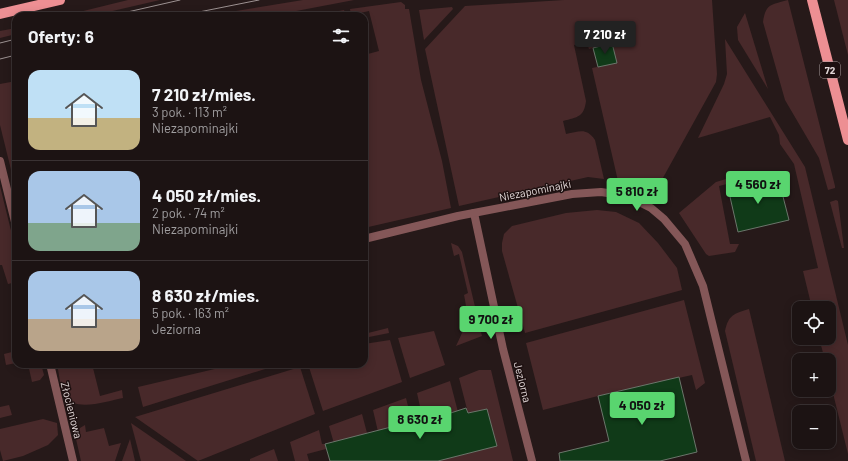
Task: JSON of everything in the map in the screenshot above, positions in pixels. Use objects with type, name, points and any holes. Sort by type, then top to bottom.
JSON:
[{"type":"main road","points":[[0,14],[60,0]]},
{"type":"main road","name":"72","points":[[812,0],[848,140]]},
{"type":"street","points":[[0,161],[12,210]]},
{"type":"street","name":"Niezapominajki","points":[[368,238],[474,213],[572,194],[601,192],[627,196],[651,208],[664,218],[685,244],[703,286],[746,461]]},
{"type":"street","name":"Jeziorna","points":[[474,213],[503,349],[532,461]]},
{"type":"street","name":"Złocieniowa","points":[[51,368],[74,461]]},
{"type":"shaded area","points":[[128,0],[160,0],[108,12],[79,12]]},
{"type":"shaded area","points":[[303,0],[354,0],[291,12],[236,11]]},
{"type":"shaded area","points":[[564,0],[712,0],[717,74],[716,82],[654,194],[632,183],[618,181],[592,68],[616,63],[612,43],[589,49],[586,41],[574,45],[586,101],[584,110],[579,116],[563,121],[566,134],[582,131],[588,133],[595,140],[604,179],[588,177],[459,206],[425,49],[465,6]]},
{"type":"shaded area","points":[[788,0],[835,186],[835,188],[828,190],[819,158],[785,100],[763,22],[766,11],[770,6]]},
{"type":"shaded area","points":[[834,0],[848,0],[848,55]]},
{"type":"shaded area","points":[[401,2],[405,5],[405,9],[409,9],[421,80],[442,161],[451,208],[368,227],[368,54],[379,51],[369,11],[350,12],[350,9]]},
{"type":"shaded area","points":[[452,7],[453,9],[424,40],[419,10]]},
{"type":"shaded area","points":[[344,10],[345,12],[334,12]]},
{"type":"shaded area","points":[[745,13],[768,89],[738,40],[737,27]]},
{"type":"shaded area","points":[[12,29],[12,35],[0,38],[0,31]]},
{"type":"shaded area","points":[[725,39],[805,167],[848,345],[848,454],[834,397],[836,397],[836,353],[823,353],[821,345],[836,345],[836,301],[810,301],[803,271],[818,268],[794,164],[780,144],[779,135],[770,117],[698,138],[724,84],[727,74]]},
{"type":"shaded area","points":[[12,82],[12,174],[0,125],[0,84]]},
{"type":"shaded area","points":[[726,179],[727,184],[719,186],[730,244],[739,244],[735,252],[709,256],[706,254],[679,213],[716,182]]},
{"type":"shaded area","points":[[0,186],[12,235],[12,283],[8,284],[2,265],[0,265]]},
{"type":"shaded area","points":[[836,200],[838,201],[844,248],[842,248],[830,202]]},
{"type":"shaded area","points":[[597,210],[616,212],[639,223],[658,243],[677,268],[682,290],[525,333],[502,251],[504,234],[512,226],[566,213]]},
{"type":"shaded area","points":[[451,243],[458,246],[462,252],[482,336],[456,346],[466,321],[464,295],[468,293],[459,254],[454,256]]},
{"type":"shaded area","points":[[684,300],[705,383],[696,390],[692,375],[543,410],[526,343]]},
{"type":"shaded area","points":[[749,309],[785,461],[756,461],[725,331],[730,318]]},
{"type":"shaded area","points":[[388,328],[389,333],[368,337],[368,333]]},
{"type":"shaded area","points":[[434,331],[445,365],[410,378],[398,338]]},
{"type":"shaded area","points":[[390,340],[402,382],[323,411],[309,368],[368,368],[368,343]]},
{"type":"shaded area","points":[[12,352],[12,364],[6,365],[4,354]]},
{"type":"shaded area","points":[[29,368],[42,368],[44,375],[40,380],[32,382]]},
{"type":"shaded area","points":[[58,368],[93,368],[100,396],[122,390],[123,398],[83,405],[69,400],[64,395]]},
{"type":"shaded area","points":[[219,368],[268,368],[143,407],[138,387]]},
{"type":"shaded area","points":[[297,368],[300,368],[315,414],[198,461],[135,417]]},
{"type":"shaded area","points":[[479,370],[491,370],[513,461],[436,461],[497,446],[487,409],[468,413],[459,378]]},
{"type":"shaded area","points":[[450,381],[459,416],[424,425],[417,393]]},
{"type":"shaded area","points":[[406,398],[412,422],[379,436],[373,410]]},
{"type":"shaded area","points":[[9,405],[12,415],[0,418],[0,407]]},
{"type":"shaded area","points":[[362,414],[367,433],[369,433],[371,438],[335,447],[329,426]]},
{"type":"shaded area","points":[[43,419],[57,423],[58,435],[48,445],[23,456],[3,461],[0,450],[0,429]]},
{"type":"shaded area","points":[[131,423],[186,461],[141,461]]},
{"type":"shaded area","points":[[85,425],[86,432],[104,428],[109,446],[121,443],[115,461],[81,461],[76,439],[80,428]]},
{"type":"shaded area","points":[[319,430],[322,444],[325,444],[326,449],[307,454],[309,461],[295,461],[290,442]]},
{"type":"shaded area","points":[[130,439],[135,461],[122,461]]},
{"type":"shaded area","points":[[274,449],[278,461],[250,461],[250,459]]},
{"type":"building","points":[[612,43],[617,63],[598,67],[593,48]]},
{"type":"building","points":[[759,180],[761,185],[779,181],[789,220],[738,232],[728,188]]},
{"type":"building","points":[[679,377],[697,452],[660,461],[560,461],[559,453],[609,441],[598,396]]},
{"type":"building","points":[[466,408],[468,413],[487,409],[497,446],[438,461],[330,461],[325,444],[422,419],[423,422]]},
{"type":"tram line","points":[[128,12],[180,0]]},
{"type":"tram line","points":[[199,12],[259,0]]},
{"type":"tram line","points":[[0,43],[12,40]]},
{"type":"tram line","points":[[0,59],[12,56]]}]
